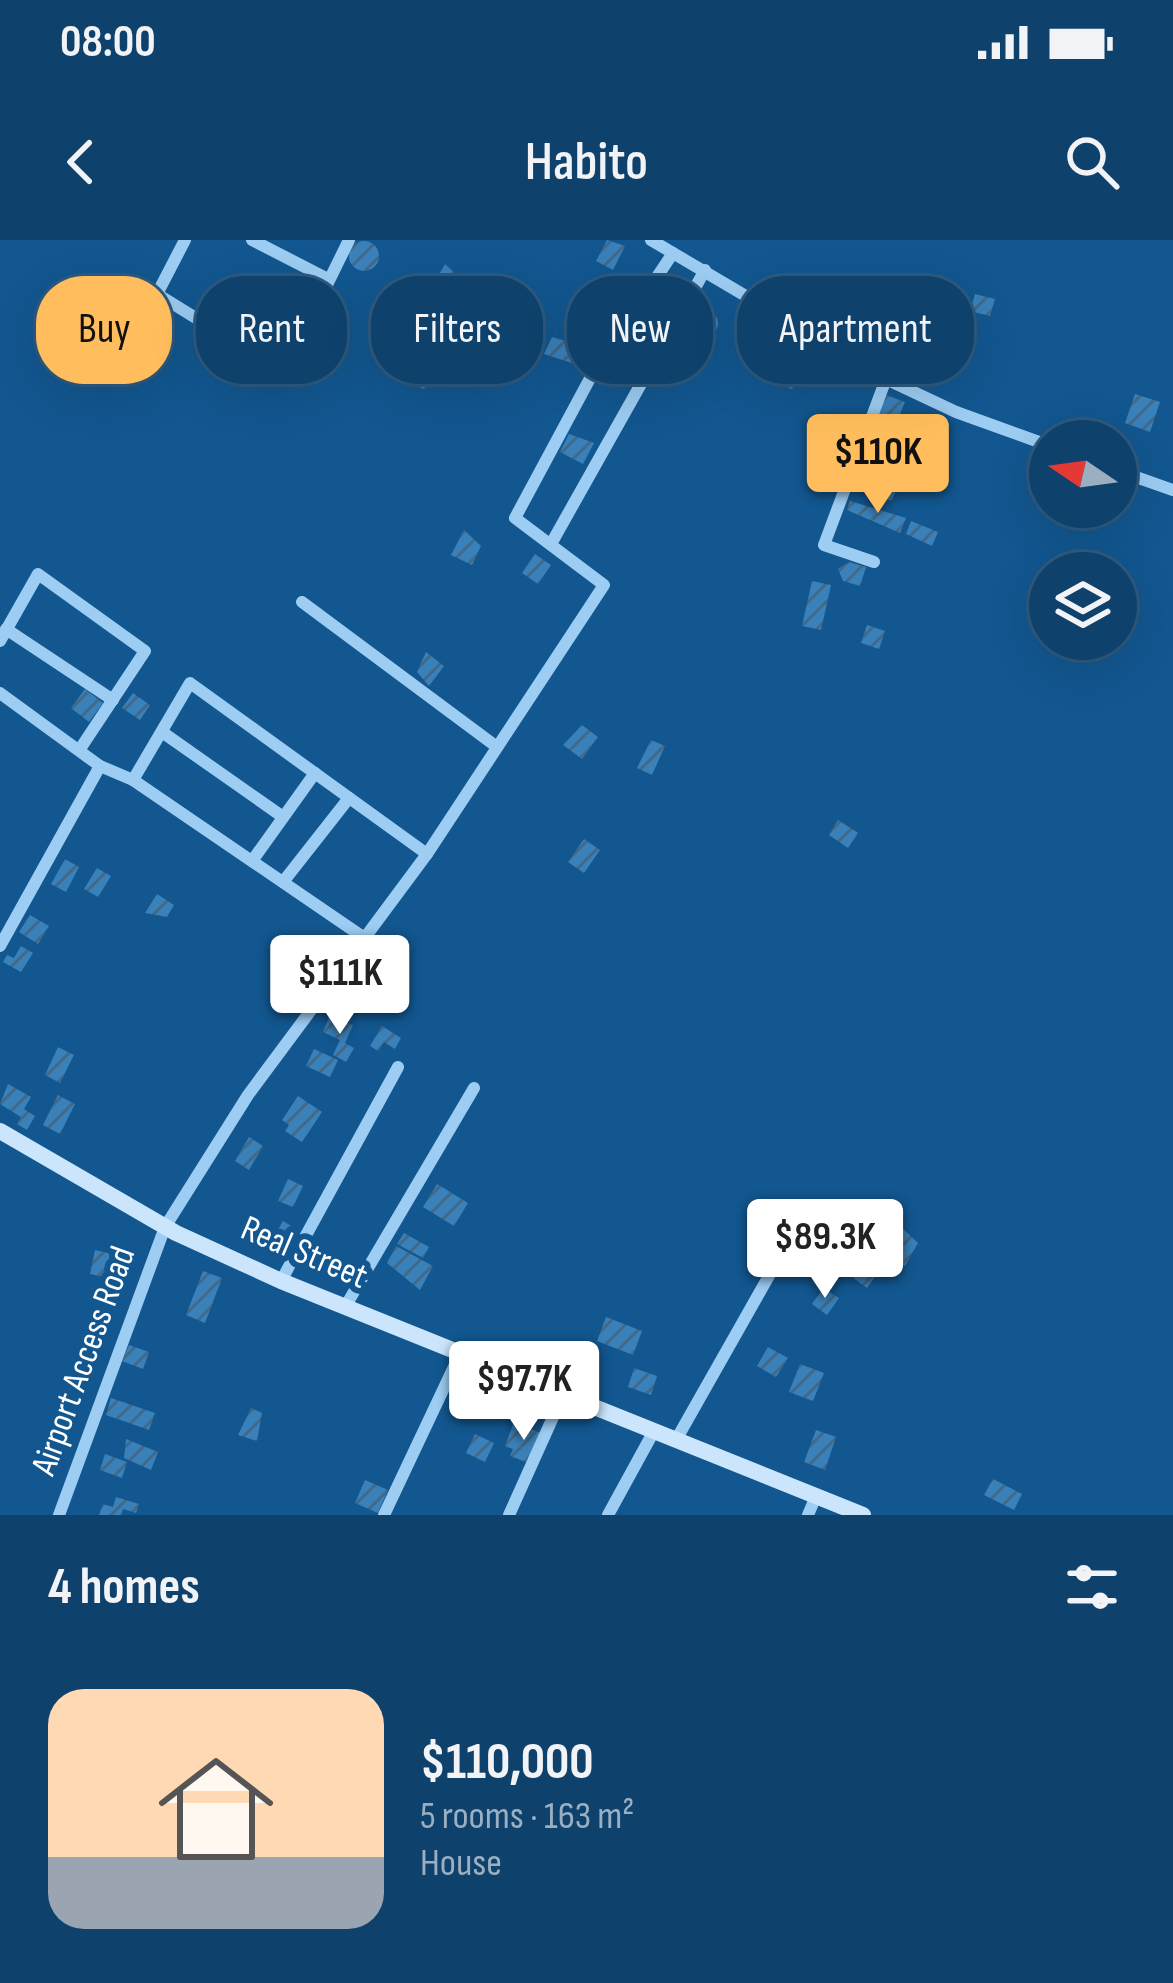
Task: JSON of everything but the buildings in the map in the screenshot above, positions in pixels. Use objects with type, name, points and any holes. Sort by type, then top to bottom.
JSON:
[{"type":"main road","name":"Real Street","points":[[0,1132],[165,1227],[281,1281],[863,1515]]},
{"type":"street","points":[[185,240],[157,294],[196,318]]},
{"type":"street","points":[[252,240],[322,276]]},
{"type":"street","points":[[330,276],[349,240]]},
{"type":"street","points":[[651,240],[737,289]]},
{"type":"street","points":[[673,253],[595,371],[515,518],[551,544],[705,270]]},
{"type":"street","points":[[874,562],[824,545],[884,384]]},
{"type":"street","points":[[897,384],[1029,438]]},
{"type":"street","points":[[1137,477],[1173,490]]},
{"type":"street","name":"Airport Access Road","points":[[59,1515],[165,1227],[248,1095],[427,854],[604,585],[551,544]]},
{"type":"street","points":[[80,749],[145,651],[38,574],[3,635],[112,700]]},
{"type":"street","points":[[302,602],[497,747]]},
{"type":"street","points":[[134,780],[190,683],[427,854]]},
{"type":"street","points":[[0,693],[100,766],[134,780],[363,937]]},
{"type":"street","points":[[162,732],[284,817]]},
{"type":"street","points":[[0,946],[100,766]]},
{"type":"street","points":[[252,861],[315,773]]},
{"type":"street","points":[[283,882],[349,798]]},
{"type":"street","points":[[281,1281],[398,1066]]},
{"type":"street","points":[[345,1307],[474,1088]]},
{"type":"street","points":[[676,1440],[800,1221]]},
{"type":"street","points":[[384,1515],[460,1354]]},
{"type":"street","points":[[509,1515],[563,1395]]},
{"type":"street","points":[[608,1515],[654,1431]]},
{"type":"street","points":[[808,1515],[816,1496]]}]
